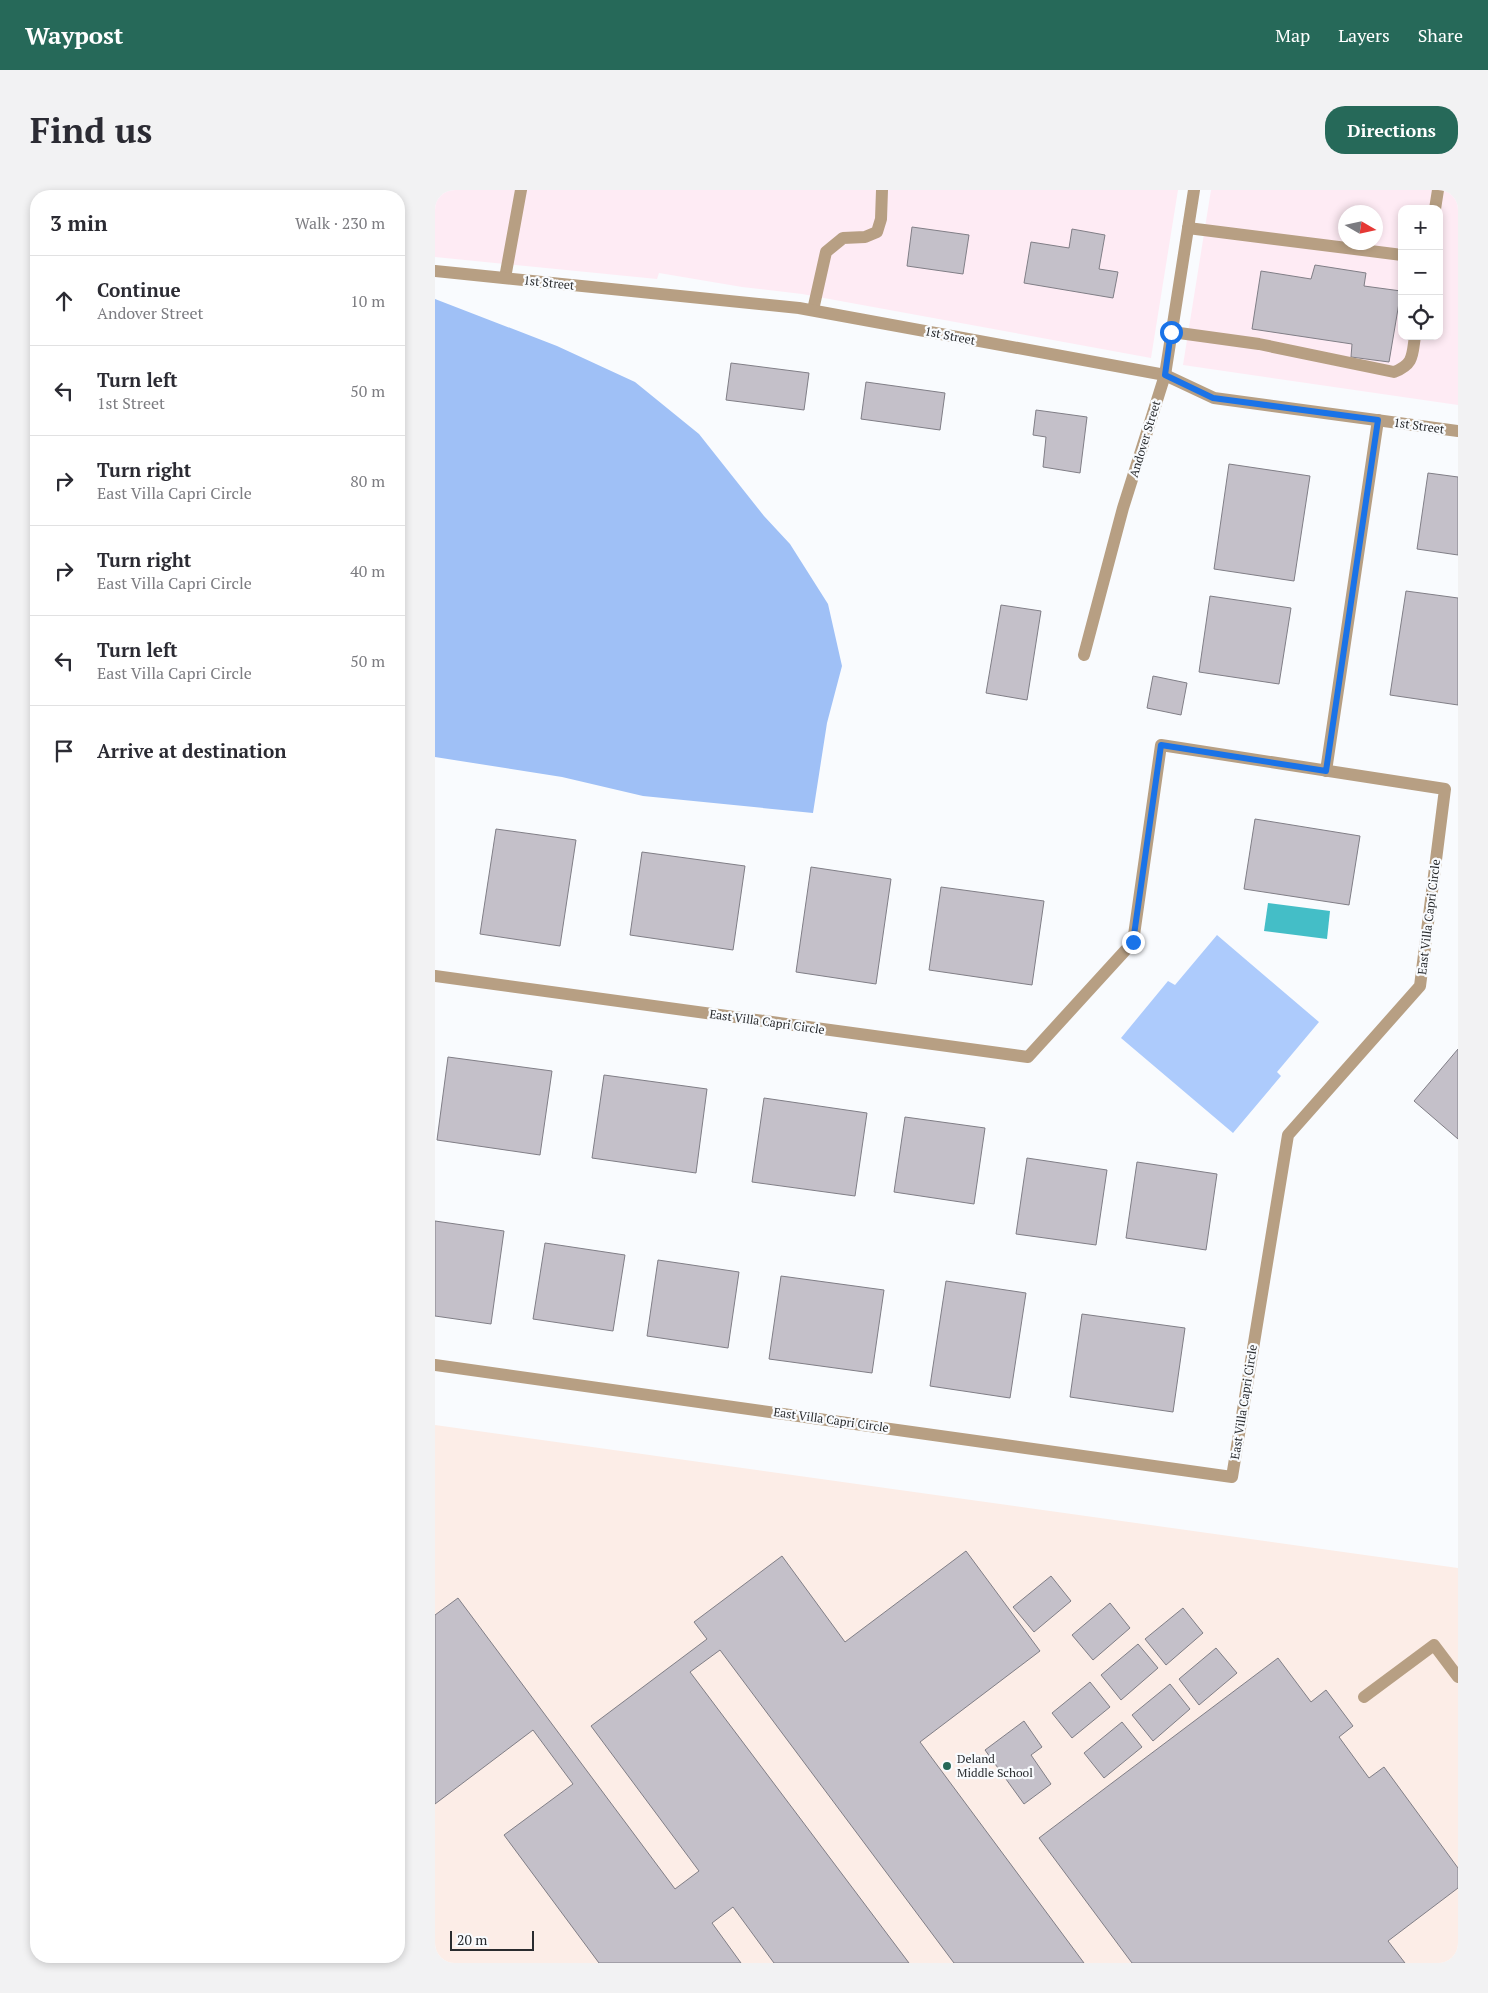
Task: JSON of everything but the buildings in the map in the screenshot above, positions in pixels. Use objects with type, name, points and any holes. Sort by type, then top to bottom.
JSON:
[{"type":"street","points":[[505,278],[521,190]]},
{"type":"street","points":[[813,310],[826,252],[843,238],[865,237],[877,232],[881,219],[882,190]]},
{"type":"street","name":"Andover Street","points":[[1084,655],[1123,508],[1165,375],[1194,190]]},
{"type":"street","points":[[1436,205],[1438,190]]},
{"type":"street","points":[[1188,228],[1398,254]]},
{"type":"street","name":"1st Street","points":[[435,271],[813,310],[1165,375],[1213,398],[1458,431]]},
{"type":"street","points":[[1171,332],[1259,344],[1394,372],[1405,367],[1412,360],[1414,340]]},
{"type":"street","points":[[1326,771],[1378,420]]},
{"type":"street","name":"East Villa Capri Circle","points":[[435,976],[1029,1057],[1133,942],[1161,745],[1445,789],[1420,986],[1288,1135],[1232,1477],[435,1365]]},
{"type":"street","points":[[1364,1697],[1434,1645],[1458,1678]]},
{"type":"shaded area","points":[[435,190],[1178,190],[1151,358],[802,294],[742,287],[659,273],[657,279],[435,257]]},
{"type":"shaded area","points":[[1211,190],[1458,190],[1458,405],[1183,365]]},
{"type":"shaded area","points":[[435,299],[557,346],[635,382],[699,434],[764,516],[790,544],[828,604],[842,666],[827,723],[813,813],[643,796],[562,777],[435,757]]},
{"type":"shaded area","points":[[1268,903],[1330,911],[1327,939],[1264,931]]},
{"type":"shaded area","points":[[1217,935],[1319,1022],[1277,1072],[1281,1076],[1233,1133],[1121,1038],[1168,981],[1175,985]]},
{"type":"shaded area","name":"Deland Middle School","points":[[435,1425],[1458,1568],[1458,1963],[435,1963]]},
{"type":"place","name":"Deland Middle School","points":[[947,1766]]},
{"type":"route","points":[[1133,942],[1161,745],[1326,771],[1378,420],[1213,398],[1165,375],[1171,332]]}]
